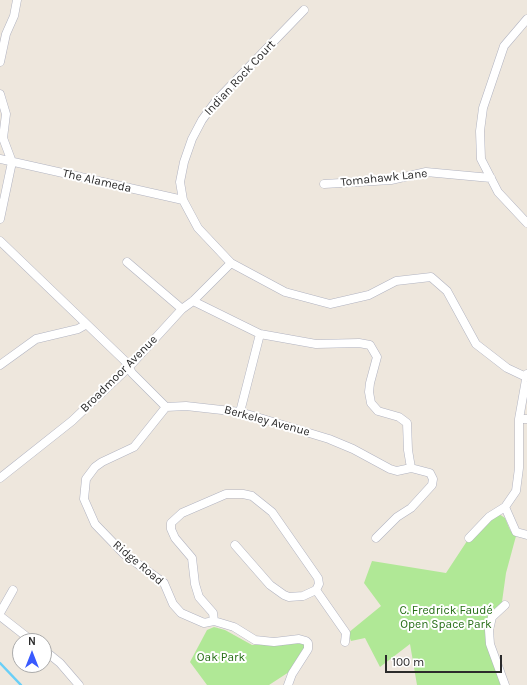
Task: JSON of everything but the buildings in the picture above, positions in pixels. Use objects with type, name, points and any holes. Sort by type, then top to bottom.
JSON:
[{"type":"street","points":[[0,62],[6,34],[14,16],[17,0]]},
{"type":"street","name":"Indian Rock Court","points":[[183,200],[180,182],[184,162],[192,139],[202,120],[216,101],[304,10]]},
{"type":"street","points":[[527,19],[504,46],[483,108],[480,131],[481,159],[498,192],[527,223]]},
{"type":"street","points":[[0,94],[6,114],[3,138],[12,162],[0,219]]},
{"type":"street","name":"The Alameda","points":[[0,159],[183,200]]},
{"type":"street","name":"Tomahawk Lane","points":[[324,184],[391,180],[426,172],[491,178]]},
{"type":"street","points":[[183,200],[198,228],[231,263],[285,292],[330,304],[369,295],[396,281],[431,277],[447,291],[476,344],[507,368],[526,376],[516,490],[505,507],[489,517],[469,538]]},
{"type":"street","points":[[0,241],[85,325],[125,361],[132,373],[166,407]]},
{"type":"street","points":[[127,262],[182,309]]},
{"type":"street","name":"Broadmoor Avenue","points":[[0,478],[72,421],[129,367],[182,309],[193,301],[231,263]]},
{"type":"street","points":[[193,301],[260,334],[316,344],[359,343],[370,345],[377,357],[370,383],[369,392],[371,403],[378,411],[399,416],[407,423],[408,450],[411,468]]},
{"type":"street","points":[[0,364],[36,339],[78,329],[85,325]]},
{"type":"street","points":[[240,412],[260,334]]},
{"type":"street","name":"Berkeley Avenue","points":[[166,407],[186,406],[240,412],[329,439],[390,469],[397,471],[411,468],[430,473],[433,479],[432,486],[411,508],[397,517],[376,538]]},
{"type":"street","name":"Ridge Road","points":[[166,407],[134,447],[102,462],[92,470],[86,480],[84,499],[95,524],[124,554],[164,582],[173,604],[181,612],[204,623],[214,621],[234,628],[255,640],[274,642],[299,639],[306,641],[308,643],[308,649],[292,674],[288,685]]},
{"type":"street","points":[[214,621],[213,612],[199,597],[195,584],[192,558],[175,538],[171,529],[171,523],[182,513],[226,494],[243,494],[252,496],[272,512],[318,578],[319,584],[316,590],[308,595],[294,597],[279,592],[234,545]]},
{"type":"street","points":[[505,507],[516,532],[527,535]]},
{"type":"street","points":[[13,590],[0,615],[22,633]]},
{"type":"street","points":[[316,590],[346,633],[345,642]]},
{"type":"street","points":[[505,605],[492,617],[489,630],[490,644],[505,685]]},
{"type":"street","points":[[52,656],[60,663],[79,685]]},
{"type":"green space","name":"C. Fredrick Faudé Open Space Park","points":[[499,514],[505,518],[510,530],[516,536],[506,573],[501,609],[489,630],[505,685],[417,685],[410,644],[380,667],[365,638],[351,641],[348,633],[381,606],[364,583],[372,561],[446,573],[469,538]]},
{"type":"green space","name":"Oak Park","points":[[214,627],[225,630],[252,645],[306,641],[305,647],[289,672],[269,685],[207,685],[190,662],[207,630]]},
{"type":"waterway","points":[[0,663],[21,685]]}]
